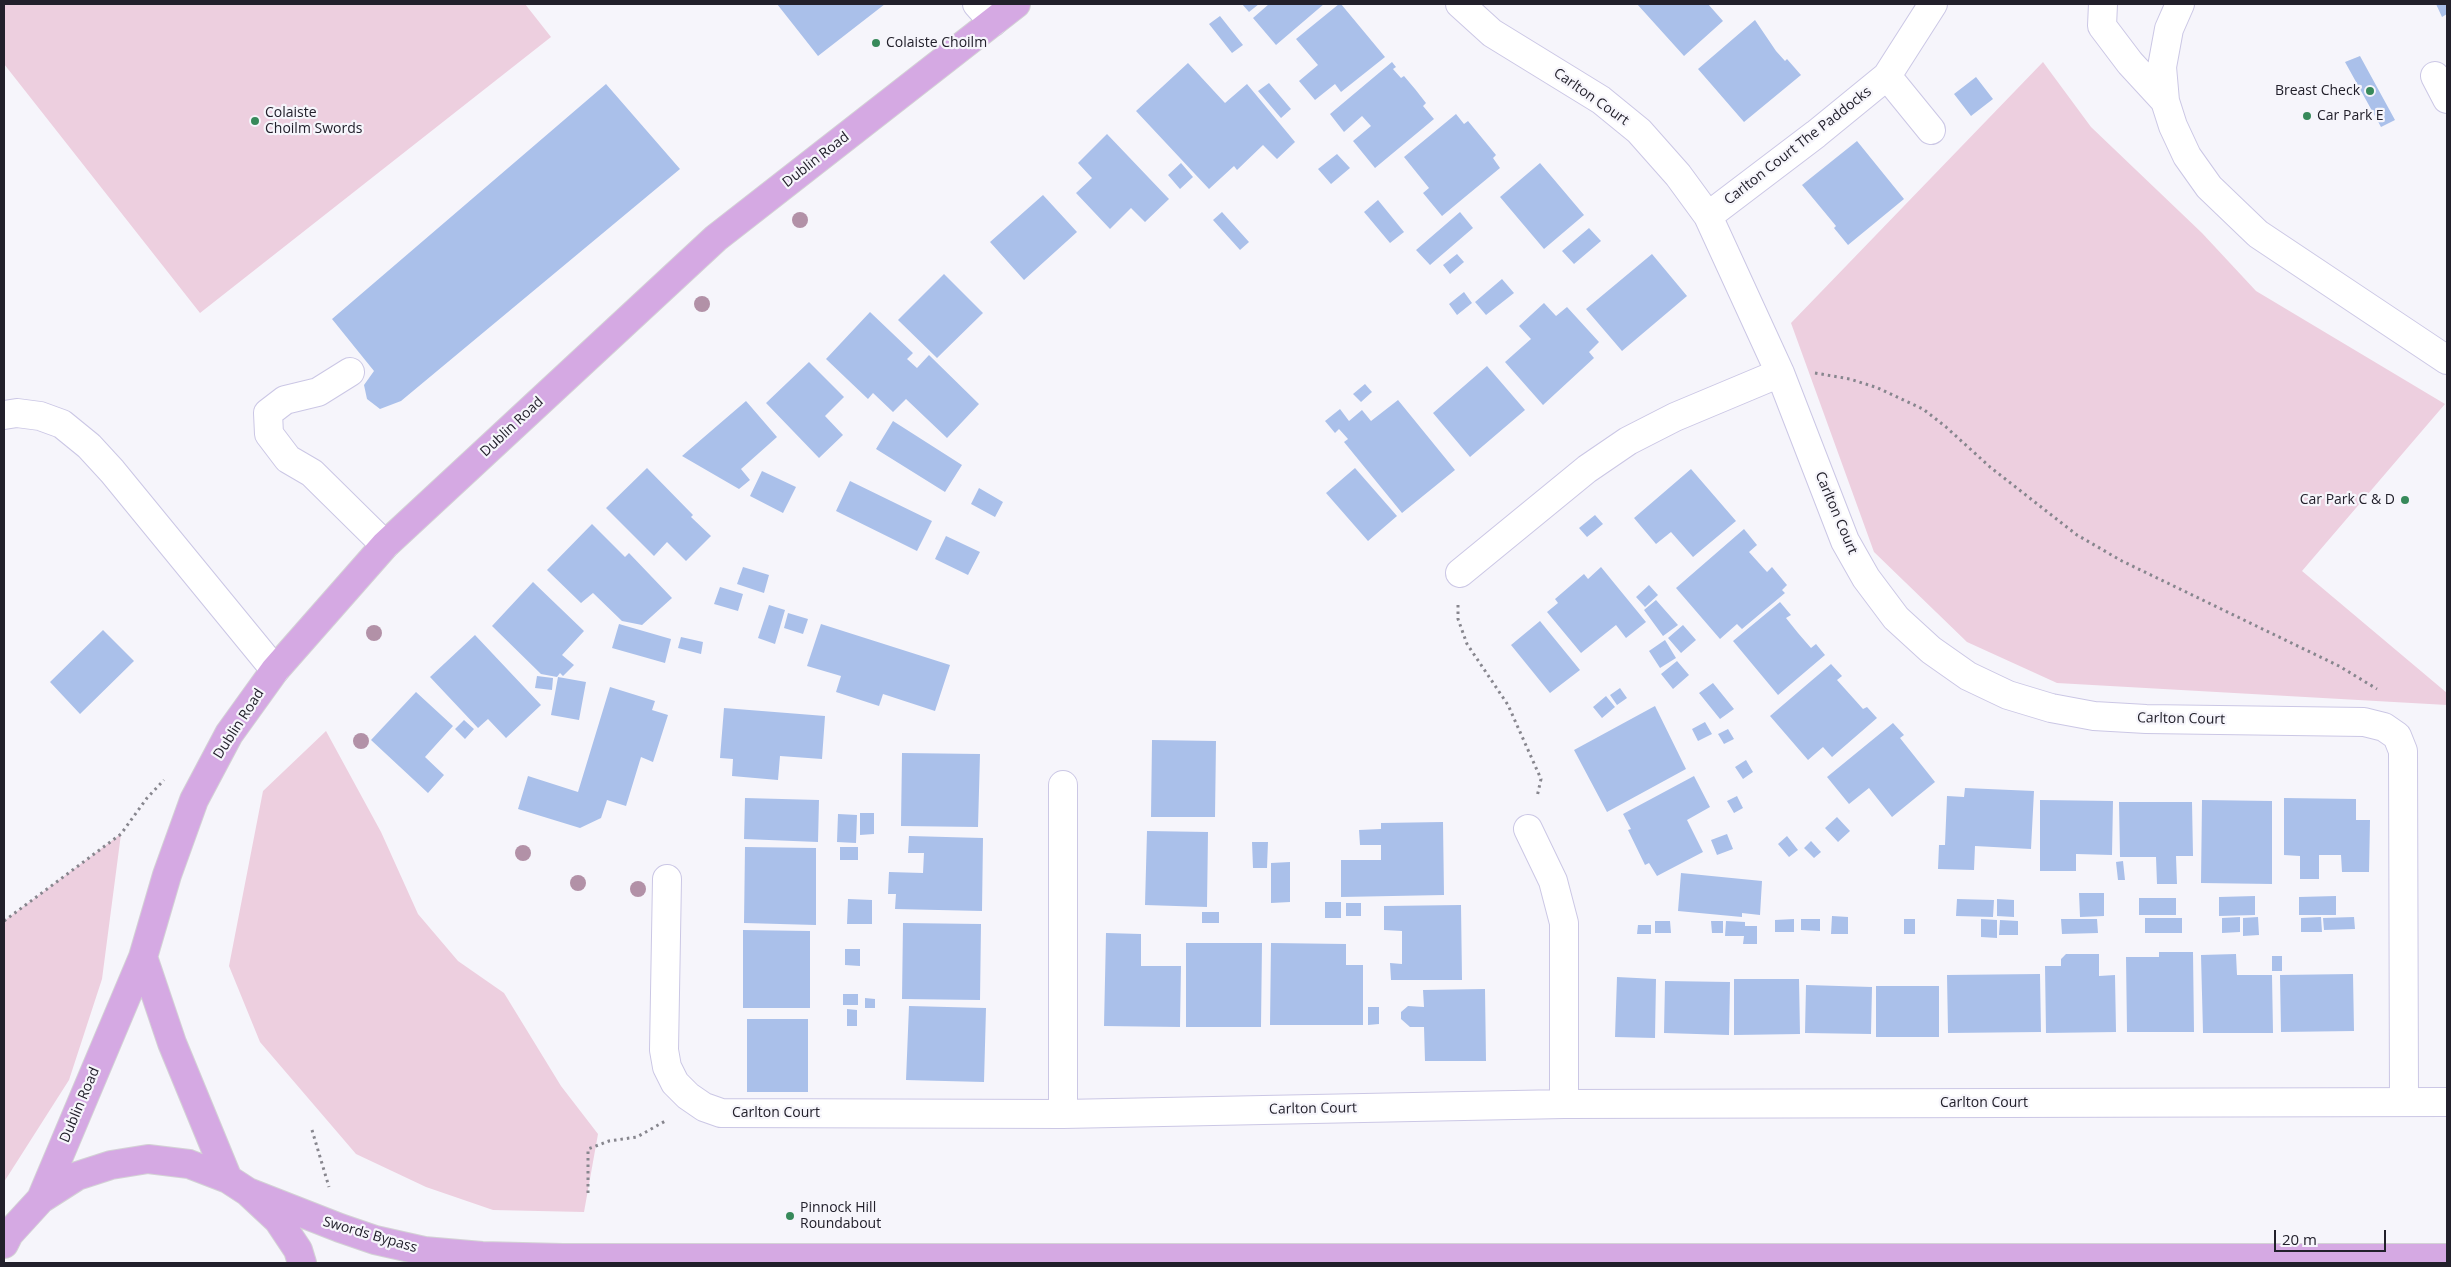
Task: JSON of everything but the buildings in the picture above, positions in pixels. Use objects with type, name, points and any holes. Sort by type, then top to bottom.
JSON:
[{"type":"main road","name":"Dublin Road","points":[[41,1199],[143,957],[167,875],[194,800],[229,734],[274,670],[385,545],[716,238],[985,13],[1016,4]]},
{"type":"main road","points":[[143,957],[172,1043],[238,1185]]},
{"type":"main road","points":[[4,1244],[9,1234],[41,1199],[77,1176],[111,1164],[148,1159],[190,1164],[238,1185],[278,1220],[298,1250],[302,1263]]},
{"type":"main road","name":"Swords Bypass","points":[[238,1185],[340,1228],[375,1240],[424,1251],[482,1256],[563,1258],[2447,1258]]},
{"type":"street","name":"Carlton Court","points":[[1460,4],[1492,33],[1601,100],[1639,131],[1678,175],[1708,216],[1780,373],[1845,541],[1866,578],[1896,618],[1932,650],[1968,676],[2008,695],[2051,708],[2094,716],[2146,719],[2364,722],[2384,727],[2390,732]]},
{"type":"street","name":"Carlton Court The Paddocks","points":[[1708,216],[1816,134],[1887,76],[1934,4]]},
{"type":"street","points":[[2103,4],[2102,26],[2130,63],[2165,101]]},
{"type":"street","points":[[2180,4],[2169,29],[2162,67],[2165,101],[2173,126],[2187,156],[2209,187],[2258,234],[2447,360]]},
{"type":"street","points":[[1887,76],[1931,130]]},
{"type":"street","points":[[350,372],[318,392],[285,400],[268,413],[269,434],[288,459],[312,473],[385,545]]},
{"type":"street","points":[[1460,573],[1587,469],[1628,441],[1675,417],[1780,373]]},
{"type":"street","points":[[4,415],[17,413],[40,416],[62,424],[90,446],[274,670]]},
{"type":"street","points":[[2390,732],[2397,736],[2403,751],[2404,1102]]},
{"type":"street","points":[[1063,785],[1063,1114]]},
{"type":"street","points":[[1528,829],[1554,881],[1564,923],[1564,1104]]},
{"type":"street","name":"Carlton Court","points":[[667,879],[664,1050],[666,1067],[675,1083],[688,1096],[704,1107],[721,1113],[1063,1114],[1564,1104],[2447,1102]]},
{"type":"path","points":[[1780,373],[1823,373],[1850,379],[1878,388],[1923,409],[2031,499],[2091,543],[2130,565],[2364,680],[2376,688],[2392,709],[2390,732]]},
{"type":"path","points":[[1460,573],[1458,619],[1462,632],[1482,669],[1508,705],[1541,779],[1528,829]]},
{"type":"path","points":[[4,921],[121,834],[147,798],[167,777]]},
{"type":"path","points":[[588,1193],[588,1149],[609,1141],[637,1137],[661,1125],[688,1096]]},
{"type":"path","points":[[312,1130],[329,1188]]},
{"type":"shaded area","name":"Colaiste Choilm Swords","points":[[4,4],[525,4],[551,37],[200,313],[4,64]]},
{"type":"shaded area","points":[[2043,62],[2091,127],[2202,233],[2256,291],[2445,404],[2302,571],[2447,693],[2447,705],[2057,683],[1967,642],[1874,552],[1791,323]]},
{"type":"shaded area","points":[[326,731],[381,832],[418,914],[458,961],[504,993],[561,1086],[598,1134],[584,1212],[493,1210],[426,1187],[356,1154],[260,1042],[229,966],[263,791]]},
{"type":"shaded area","points":[[121,834],[102,979],[69,1080],[4,1182],[4,921]]},
{"type":"place","name":"Colaiste Choilm","points":[[876,43]]},
{"type":"place","name":"Breast Check","points":[[2370,91]]},
{"type":"place","name":"Car Park E","points":[[2307,116]]},
{"type":"place","name":"Colaiste Choilm Swords","points":[[255,121]]},
{"type":"place","name":"Car Park C & D","points":[[2405,500]]},
{"type":"place","name":"Pinnock Hill Roundabout","points":[[790,1216]]}]
